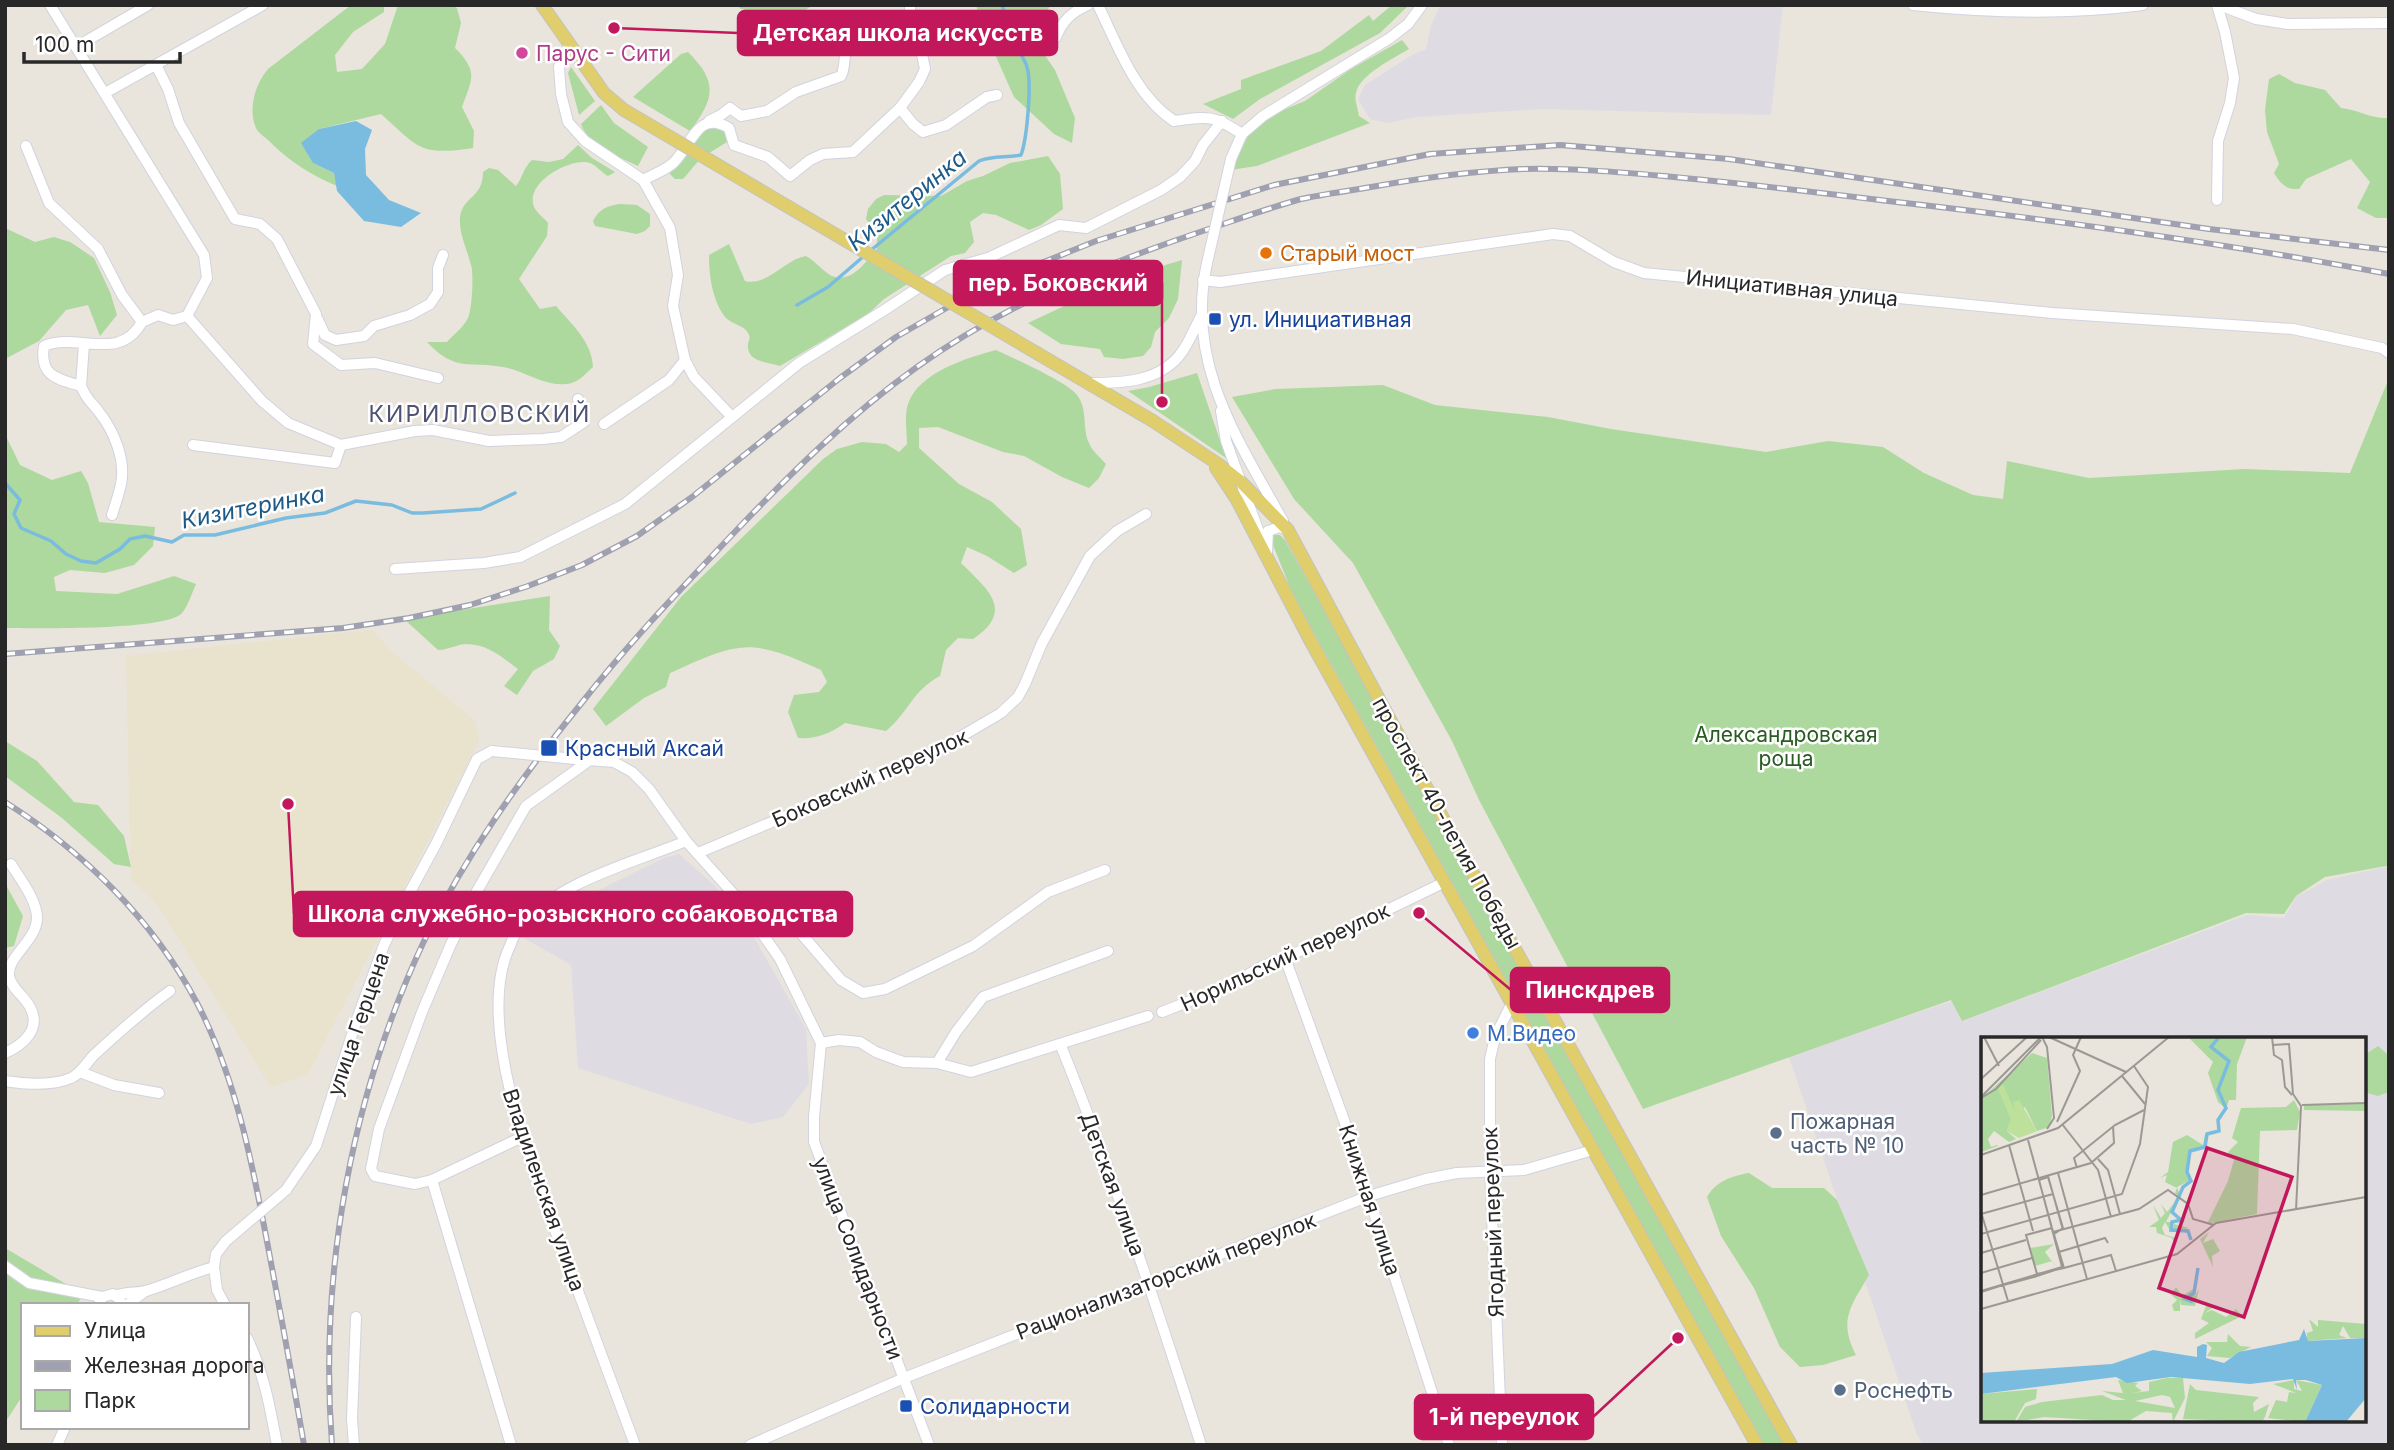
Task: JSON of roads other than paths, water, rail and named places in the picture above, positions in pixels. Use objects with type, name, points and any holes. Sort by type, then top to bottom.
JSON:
[{"type":"main road","points":[[542,5],[604,93],[624,110],[1091,383],[1208,457]]},
{"type":"main road","name":"проспект 40-летия Победы","points":[[1208,457],[1241,482],[1288,530],[1465,859],[1791,1445]]},
{"type":"main road","name":"проспект 40-летия Победы","points":[[1208,457],[1237,499],[1445,882],[1757,1445]]},
{"type":"street","points":[[50,5],[204,255],[207,278],[187,316],[173,320],[158,315],[142,322],[135,335],[124,342],[84,344],[56,341],[44,346],[44,368],[55,378],[81,386]]},
{"type":"street","points":[[76,47],[148,5]]},
{"type":"street","points":[[105,93],[263,5]]},
{"type":"street","points":[[705,123],[719,122],[729,128],[733,145],[768,157],[790,176],[810,160],[823,154],[853,152],[900,108],[925,69],[922,54],[910,31],[910,5]]},
{"type":"street","points":[[1056,37],[1062,23],[1075,11],[1088,5]]},
{"type":"street","points":[[1098,5],[1135,79],[1157,110],[1174,121],[1205,117],[1222,121],[1242,134],[1263,116],[1390,38],[1408,24],[1422,5]]},
{"type":"street","points":[[1913,5],[1971,11],[2143,5]]},
{"type":"street","points":[[2218,5],[2256,19],[2288,24],[2389,23]]},
{"type":"street","points":[[2217,200],[2218,141],[2234,78],[2218,5]]},
{"type":"street","points":[[2256,5],[2256,19]]},
{"type":"street","points":[[643,180],[675,162],[698,129],[730,108],[741,116],[767,111],[796,92],[841,76],[845,70],[848,28],[854,21],[866,19],[900,37],[910,31]]},
{"type":"street","points":[[569,46],[559,66],[561,94],[568,122],[585,141],[643,180],[670,228],[678,275],[673,306],[685,360],[694,377],[732,417]]},
{"type":"street","points":[[156,65],[168,89],[179,123],[235,219],[260,225],[277,239],[324,335],[337,340],[364,336],[374,327],[410,315],[430,304],[438,292],[439,268],[443,255]]},
{"type":"street","points":[[900,108],[923,132],[946,125],[987,97],[997,95]]},
{"type":"street","points":[[395,569],[484,563],[520,557],[625,504],[799,363],[945,270],[988,258],[1059,225],[1086,228],[1161,190],[1180,177],[1195,161],[1203,145],[1222,121]]},
{"type":"street","name":"проспект 40-летия Победы","points":[[1242,134],[1231,159],[1203,280],[1204,346],[1220,401],[1288,530]]},
{"type":"street","points":[[26,146],[49,203],[98,249],[122,295],[142,322]]},
{"type":"street","name":"Инициативная улица","points":[[1203,280],[1220,282],[1553,233],[1570,236],[1614,262],[1644,273],[2052,313],[2293,329],[2382,348],[2389,353]]},
{"type":"street","points":[[316,314],[313,344],[341,365],[375,363],[438,378]]},
{"type":"street","points":[[1091,383],[1125,383],[1146,378],[1159,371],[1179,356],[1202,314]]},
{"type":"street","points":[[187,316],[262,401],[288,423],[341,445],[433,430],[489,441],[561,437],[584,422],[578,399]]},
{"type":"street","points":[[84,344],[81,386],[87,401],[99,412],[114,436],[120,459],[122,482],[112,515]]},
{"type":"street","points":[[604,424],[669,380],[685,360]]},
{"type":"street","name":"проспект 40-летия Победы","points":[[1220,401],[1226,441],[1272,566]]},
{"type":"street","points":[[193,445],[335,463],[341,445]]},
{"type":"street","name":"Боковский переулок","points":[[698,853],[926,757],[1001,713],[1018,697],[1026,684],[1042,643],[1090,556],[1117,531],[1146,514]]},
{"type":"street","points":[[1267,552],[1268,531],[1280,527],[1288,530]]},
{"type":"street","name":"улица Герцена","points":[[214,1267],[216,1254],[226,1241],[286,1190],[316,1146],[356,1019],[384,945],[477,759],[492,751],[590,760]]},
{"type":"street","points":[[522,1137],[432,1180],[415,1184],[374,1176],[370,1169],[379,1129],[422,1012],[477,891],[526,806],[590,760],[614,762],[632,772],[649,789],[686,841],[738,899],[780,958],[821,1043],[860,1041],[877,1052],[903,1062],[937,1063],[971,1072],[1148,1016]]},
{"type":"street","name":"Владиленская улица","points":[[635,1445],[522,1137],[506,1074],[497,993],[502,964],[517,929],[555,896],[686,841]]},
{"type":"street","points":[[5,1052],[26,1041],[32,1032],[31,1008],[9,977],[9,968],[35,931],[37,919],[36,909],[11,864]]},
{"type":"street","points":[[738,899],[775,906],[841,980],[863,993],[885,989],[973,946],[1048,892],[1105,870]]},
{"type":"street","name":"Норильский переулок","points":[[1162,1012],[1228,986],[1261,967],[1445,882]]},
{"type":"street","points":[[937,1063],[956,1032],[983,997],[1108,951]]},
{"type":"street","name":"Книжная улица","points":[[1285,958],[1340,1107],[1449,1445]]},
{"type":"street","points":[[5,1081],[52,1082],[71,1078],[116,1035],[170,991]]},
{"type":"street","name":"Ягодный переулок","points":[[1502,1445],[1490,1170],[1490,1059],[1495,1037],[1512,1003]]},
{"type":"street","name":"улица Солидарности","points":[[821,1043],[814,1142],[929,1445]]},
{"type":"street","name":"Детская улица","points":[[1060,1046],[1097,1135],[1149,1283],[1200,1445]]},
{"type":"street","points":[[80,1072],[114,1085],[159,1093]]},
{"type":"street","name":"Рационализаторский переулок","points":[[750,1445],[904,1378],[1369,1196],[1426,1179],[1490,1170],[1524,1170],[1593,1150]]},
{"type":"street","points":[[432,1180],[511,1445]]},
{"type":"street","points":[[5,1266],[29,1283],[100,1301],[107,1294],[121,1302],[131,1291],[144,1292],[214,1267],[217,1290],[224,1303]]},
{"type":"street","points":[[354,1445],[352,1419],[356,1317]]},
{"type":"street","points":[[248,1340],[268,1396],[276,1445]]},
{"type":"water","points":[[356,121],[372,130],[365,149],[366,175],[389,200],[421,213],[401,227],[364,221],[337,191],[334,173],[313,163],[301,143],[319,129]]},
{"type":"waterway","name":"Кизитеринка","points":[[870,251],[979,161],[1021,155],[1028,111],[1028,75],[1002,5]]},
{"type":"waterway","name":"Кизитеринка","points":[[797,305],[828,287],[864,256]]},
{"type":"waterway","name":"Кизитеринка","points":[[5,483],[20,500],[14,514],[21,528],[51,541],[66,554],[81,561],[96,563],[120,549],[130,539],[145,536],[172,542],[184,535],[215,535],[286,518],[325,513],[356,501],[392,505],[412,513],[481,509],[515,493]]},
{"type":"railway","points":[[5,654],[343,628],[470,605],[528,586],[582,565],[637,536],[692,497],[840,378],[896,337],[1009,276],[1096,241],[1274,185],[1430,154],[1560,145],[1729,159],[2209,229],[2389,250]]},
{"type":"railway","points":[[332,1445],[329,1380],[336,1250],[360,1122],[377,1060],[399,998],[425,939],[458,877],[516,789],[580,705],[634,640],[730,537],[796,469],[843,426],[917,367],[982,326],[1051,290],[1122,260],[1301,199],[1428,178],[1524,169],[1664,176],[1951,208],[2202,242],[2389,274]]},
{"type":"railway","points":[[5,802],[89,866],[138,916],[179,973],[211,1032],[233,1093],[250,1156],[304,1445]]},
{"type":"place","name":"Детская школа искусств","points":[[614,28]]},
{"type":"place","name":"Парус - Сити","points":[[522,53]]},
{"type":"place","name":"Старый мост","points":[[1266,253]]},
{"type":"place","name":"ул. Инициативная","points":[[1215,319]]},
{"type":"place","name":"пер. Боковский","points":[[1162,402]]},
{"type":"place","name":"Красный Аксай","points":[[549,748]]},
{"type":"place","name":"Школа служебно-розыскного собаководства","points":[[288,804]]},
{"type":"place","name":"Пинскдрев","points":[[1419,913]]},
{"type":"place","name":"М.Видео","points":[[1473,1033]]},
{"type":"place","name":"Пожарная часть № 10","points":[[1776,1133]]},
{"type":"place","name":"1-й переулок","points":[[1678,1338]]},
{"type":"place","name":"Роснефть","points":[[1840,1390]]},
{"type":"place","name":"Солидарности","points":[[906,1406]]},
{"type":"district","name":"КИРИЛЛОВСКИЙ","points":[[480,414]]},
{"type":"park label","name":"Александровская роща","points":[[1786,746]]}]
